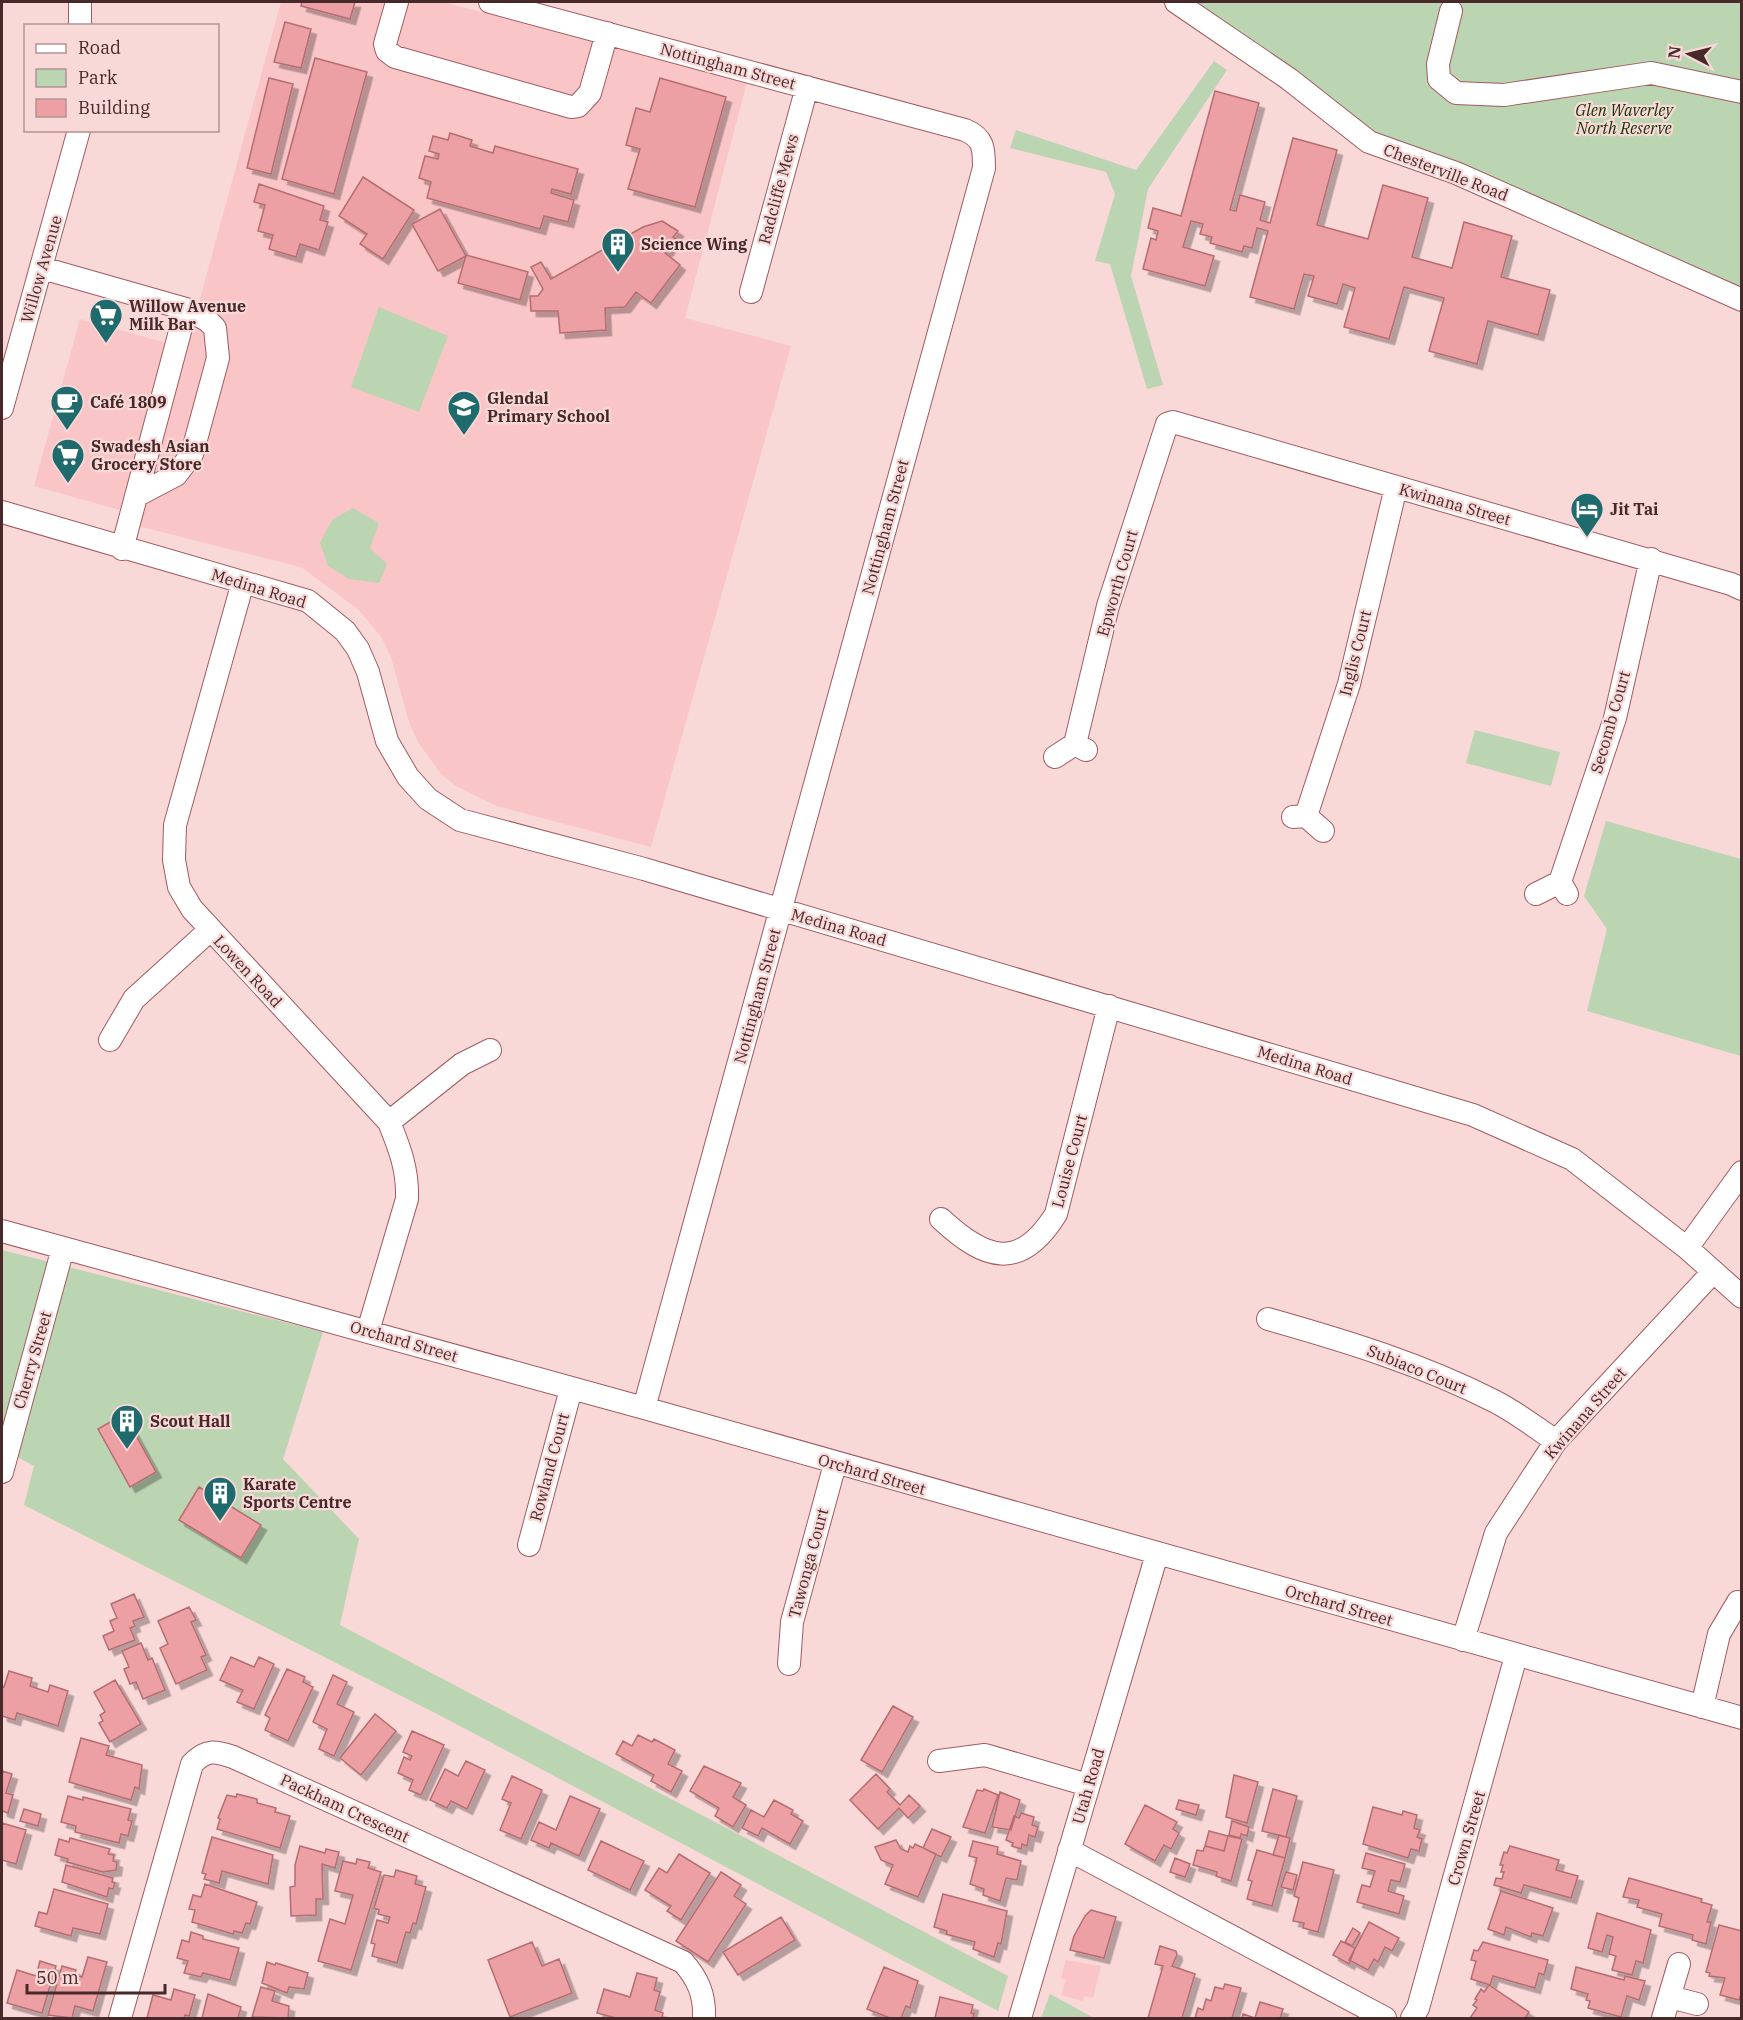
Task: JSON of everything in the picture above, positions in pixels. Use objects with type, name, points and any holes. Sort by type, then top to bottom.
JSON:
[{"type":"street","points":[[80,2],[80,24]]},
{"type":"street","points":[[397,2],[385,44],[387,51],[395,57],[571,107],[578,106],[590,93],[607,33]]},
{"type":"street","name":"Nottingham Street","points":[[490,2],[965,130],[976,135],[984,148],[984,168],[644,1408]]},
{"type":"street","name":"Chesterville Road","points":[[1176,2],[1289,79],[1369,142],[1456,173],[1742,300]]},
{"type":"street","points":[[1451,11],[1451,46],[1438,64],[1439,80],[1456,93],[1504,95],[1552,81],[1594,84],[1651,73],[1742,92]]},
{"type":"street","name":"Radcliffe Mews","points":[[751,292],[807,87]]},
{"type":"street","name":"Willow Avenue","points":[[2,408],[6,371],[42,268],[78,132]]},
{"type":"street","points":[[42,268],[186,309],[207,320],[215,328],[218,358],[192,454],[176,476],[136,496]]},
{"type":"street","points":[[122,549],[186,309]]},
{"type":"street","name":"Kwinana Street","points":[[1167,424],[1173,422],[1651,560],[1742,589]]},
{"type":"street","name":"Epworth Court","points":[[1055,757],[1080,747],[1108,606],[1167,424]]},
{"type":"street","name":"Inglis Court","points":[[1307,821],[1349,684],[1396,487]]},
{"type":"street","name":"Medina Road","points":[[2,512],[122,549],[308,601],[345,631],[358,649],[368,672],[387,741],[408,777],[428,799],[460,820],[644,869],[1473,1115],[1572,1159],[1688,1248],[1742,1297]]},
{"type":"street","name":"Secomb Court","points":[[1536,894],[1564,888],[1615,718],[1651,560]]},
{"type":"street","name":"Lowen Road","points":[[243,582],[175,825],[174,860],[179,887],[210,930],[389,1122],[405,1160],[408,1178],[407,1199],[368,1331]]},
{"type":"street","points":[[110,1040],[134,999],[210,930]]},
{"type":"street","name":"Louise Court","points":[[941,1219],[965,1241],[987,1251],[1011,1253],[1028,1247],[1044,1233],[1056,1214],[1109,1006]]},
{"type":"street","points":[[389,1122],[462,1064],[490,1050]]},
{"type":"street","points":[[1688,1248],[1742,1172]]},
{"type":"street","name":"Orchard Street","points":[[2,1231],[644,1408],[835,1464],[1742,1718]]},
{"type":"street","name":"Cherry Street","points":[[2,1472],[63,1248]]},
{"type":"street","name":"Kwinana Street","points":[[1463,1640],[1496,1533],[1556,1441],[1713,1272]]},
{"type":"street","name":"Subiaco Court","points":[[1268,1319],[1351,1342],[1414,1364],[1496,1402],[1556,1441]]},
{"type":"street","name":"Rowland Court","points":[[529,1545],[571,1389]]},
{"type":"street","name":"Tawonga Court","points":[[789,1664],[792,1622],[835,1464]]},
{"type":"street","name":"Utah Road","points":[[1020,2019],[1157,1554]]},
{"type":"street","points":[[1702,1707],[1719,1634],[1738,1602]]},
{"type":"street","name":"Crown Street","points":[[1412,2019],[1418,2008],[1516,1656]]},
{"type":"street","name":"Packham Crescent","points":[[120,2019],[192,1764],[201,1754],[214,1751],[244,1762],[683,1962],[694,1975],[703,1994],[704,2019]]},
{"type":"street","points":[[939,1761],[985,1755],[1088,1785]]},
{"type":"street","points":[[1069,1850],[1385,2019]]},
{"type":"street","points":[[1663,2019],[1679,1964]]},
{"type":"street","points":[[1670,1996],[1697,2004]]},
{"type":"shaded area","name":"Glendal Primary School","points":[[281,2],[443,2],[747,82],[685,318],[791,346],[651,847],[497,806],[456,786],[441,774],[418,742],[409,722],[391,657],[382,638],[359,610],[301,567],[138,526]]},
{"type":"shaded area","points":[[80,319],[167,343],[120,510],[34,486]]},
{"type":"shaded area","points":[[1066,1960],[1101,1966],[1093,1998],[1084,1996],[1083,2001],[1061,1995],[1066,1980],[1061,1978]]},
{"type":"green space","name":"Glen Waverley North Reserve","points":[[1176,2],[1741,2],[1741,300],[1369,142]]},
{"type":"green space","points":[[1214,61],[1227,70],[1148,189],[1131,276],[1163,385],[1147,389],[1110,264],[1095,261],[1115,194],[1106,172],[1010,148],[1016,130],[1136,170]]},
{"type":"green space","points":[[379,307],[448,336],[419,412],[351,387]]},
{"type":"green space","points":[[353,508],[379,523],[370,548],[387,564],[379,583],[349,579],[328,566],[320,543],[332,520]]},
{"type":"green space","points":[[1475,730],[1560,752],[1551,786],[1466,763]]},
{"type":"green space","points":[[1606,821],[1741,859],[1741,1056],[1587,1011],[1607,929],[1584,896]]},
{"type":"green space","points":[[2,1250],[323,1332],[283,1459],[359,1539],[340,1625],[1008,1976],[998,2011],[439,1715],[24,1505],[34,1466],[2,1449]]},
{"type":"green space","points":[[1050,1994],[1094,2018],[1041,2018]]},
{"type":"building","points":[[302,2],[355,2],[350,19],[301,6]]},
{"type":"building","points":[[285,22],[311,29],[301,68],[274,62]]},
{"type":"building","points":[[315,58],[367,72],[334,194],[282,179]]},
{"type":"building","points":[[269,78],[293,84],[271,174],[247,168]]},
{"type":"building","points":[[660,78],[726,97],[695,207],[628,189],[640,149],[626,145],[636,108],[650,112]]},
{"type":"building","points":[[1215,91],[1259,103],[1230,210],[1236,211],[1240,195],[1265,202],[1260,220],[1270,223],[1293,138],[1337,150],[1317,225],[1368,239],[1383,185],[1428,198],[1412,257],[1452,268],[1464,222],[1512,236],[1501,277],[1550,290],[1538,335],[1488,321],[1477,364],[1429,351],[1444,298],[1404,287],[1389,339],[1344,327],[1355,288],[1343,284],[1337,304],[1308,296],[1314,276],[1304,274],[1294,309],[1250,297],[1268,231],[1257,228],[1252,248],[1244,246],[1242,252],[1210,243],[1212,237],[1200,234],[1203,224],[1191,221],[1183,247],[1214,256],[1205,286],[1143,269],[1151,238],[1156,240],[1158,231],[1148,228],[1153,208],[1181,216]]},
{"type":"building","points":[[450,133],[472,140],[470,146],[493,153],[495,146],[578,169],[571,194],[552,189],[551,193],[574,200],[568,222],[544,216],[540,229],[427,198],[431,182],[419,178],[425,156],[438,159],[439,154],[429,151],[433,136],[448,140]]},
{"type":"building","points":[[363,177],[414,210],[383,259],[360,244],[367,234],[339,216]]},
{"type":"building","points":[[259,184],[324,206],[320,220],[328,222],[319,250],[300,244],[296,257],[269,249],[273,235],[258,231],[265,205],[254,202]]},
{"type":"building","points":[[440,209],[466,256],[438,271],[412,224]]},
{"type":"building","name":"Science Wing","points":[[662,221],[678,231],[673,237],[676,239],[665,253],[680,265],[651,303],[636,292],[625,307],[605,308],[606,330],[560,333],[558,311],[531,311],[530,296],[538,296],[543,289],[531,267],[541,262],[551,279],[643,227]]},
{"type":"building","points":[[466,255],[528,272],[520,300],[458,283]]},
{"type":"building","name":"Scout Hall","points":[[124,1414],[156,1472],[130,1487],[98,1429]]},
{"type":"building","name":"Karate Sports Centre","points":[[199,1487],[261,1525],[241,1558],[179,1520]]},
{"type":"building","points":[[134,1594],[144,1617],[133,1621],[135,1626],[130,1628],[135,1640],[109,1650],[103,1636],[114,1631],[110,1621],[117,1618],[111,1604]]},
{"type":"building","points":[[189,1607],[196,1620],[191,1622],[206,1655],[201,1657],[207,1670],[176,1684],[160,1648],[168,1644],[158,1621]]},
{"type":"building","points":[[141,1643],[148,1660],[152,1658],[165,1690],[143,1699],[136,1682],[130,1684],[124,1669],[129,1667],[122,1651]]},
{"type":"building","points":[[231,1657],[254,1667],[259,1657],[274,1664],[254,1709],[237,1702],[243,1690],[220,1680]]},
{"type":"building","points":[[287,1669],[305,1677],[303,1682],[313,1687],[288,1741],[265,1730],[270,1718],[265,1715]]},
{"type":"building","points":[[9,1671],[32,1678],[30,1686],[48,1692],[50,1685],[68,1691],[58,1726],[17,1713],[15,1720],[2,1716],[2,1686],[4,1687]]},
{"type":"building","points":[[333,1675],[347,1682],[337,1704],[354,1712],[334,1756],[319,1749],[327,1729],[313,1722]]},
{"type":"building","points":[[115,1680],[141,1724],[110,1742],[99,1723],[103,1721],[100,1715],[105,1712],[94,1692]]},
{"type":"building","points":[[893,1706],[913,1717],[882,1772],[861,1760]]},
{"type":"building","points":[[375,1714],[396,1731],[361,1775],[340,1758]]},
{"type":"building","points":[[412,1731],[444,1745],[421,1795],[409,1790],[413,1780],[398,1773],[404,1757],[410,1760],[412,1756],[403,1752]]},
{"type":"building","points":[[638,1735],[652,1742],[654,1739],[675,1750],[668,1764],[682,1771],[671,1792],[651,1781],[654,1775],[616,1754],[623,1741],[632,1746]]},
{"type":"building","points":[[81,1738],[109,1746],[106,1755],[142,1765],[139,1789],[135,1787],[131,1800],[69,1782]]},
{"type":"building","points":[[466,1761],[485,1770],[467,1809],[451,1801],[447,1808],[430,1800],[445,1769],[458,1776]]},
{"type":"building","points":[[704,1766],[741,1783],[733,1797],[746,1805],[733,1827],[715,1816],[719,1808],[690,1791]]},
{"type":"building","points":[[2,1771],[12,1774],[6,1793],[13,1795],[8,1813],[2,1811]]},
{"type":"building","points":[[876,1774],[890,1789],[887,1792],[900,1805],[909,1795],[920,1806],[908,1818],[899,1808],[878,1829],[850,1800]]},
{"type":"building","points":[[1234,1775],[1258,1782],[1247,1823],[1226,1817]]},
{"type":"building","points":[[512,1776],[542,1790],[521,1839],[500,1830],[511,1803],[502,1799]]},
{"type":"building","points":[[984,1789],[998,1795],[985,1833],[963,1827],[977,1790],[983,1791]]},
{"type":"building","points":[[1273,1789],[1297,1796],[1286,1837],[1262,1831]]},
{"type":"building","points":[[1000,1792],[1020,1800],[1011,1830],[992,1827]]},
{"type":"building","points":[[237,1794],[257,1799],[257,1803],[276,1808],[275,1812],[290,1816],[280,1848],[217,1829],[220,1819],[218,1818],[227,1795],[236,1797]]},
{"type":"building","points":[[68,1796],[83,1800],[83,1797],[131,1809],[128,1820],[132,1821],[128,1836],[121,1834],[119,1843],[75,1832],[76,1826],[61,1822]]},
{"type":"building","points":[[570,1796],[600,1809],[579,1856],[551,1843],[549,1848],[531,1840],[539,1822],[556,1830]]},
{"type":"building","points":[[774,1800],[793,1810],[791,1814],[803,1821],[790,1844],[762,1828],[758,1836],[742,1828],[751,1810],[764,1817]]},
{"type":"building","points":[[1179,1800],[1199,1805],[1196,1815],[1176,1809]]},
{"type":"building","points":[[1145,1805],[1177,1822],[1173,1829],[1179,1833],[1171,1849],[1164,1845],[1155,1861],[1125,1844]]},
{"type":"building","points":[[1373,1807],[1402,1815],[1403,1811],[1417,1815],[1414,1828],[1420,1830],[1417,1837],[1422,1839],[1419,1851],[1411,1849],[1408,1858],[1363,1844]]},
{"type":"building","points":[[24,1809],[41,1814],[38,1826],[20,1821]]},
{"type":"building","points":[[1021,1813],[1034,1817],[1032,1825],[1038,1827],[1035,1837],[1029,1835],[1027,1846],[1022,1844],[1021,1849],[1012,1846],[1013,1843],[1006,1840],[1014,1816],[1019,1818]]},
{"type":"building","points":[[1232,1821],[1249,1827],[1247,1836],[1241,1834],[1240,1838],[1229,1835]]},
{"type":"building","points":[[2,1823],[26,1830],[16,1864],[2,1860]]},
{"type":"building","points":[[932,1829],[951,1837],[941,1857],[923,1848]]},
{"type":"building","points":[[1209,1831],[1228,1836],[1224,1851],[1205,1846]]},
{"type":"building","points":[[1279,1835],[1290,1838],[1285,1858],[1273,1855]]},
{"type":"building","points":[[1228,1836],[1242,1839],[1231,1881],[1216,1876],[1217,1872],[1193,1865],[1197,1850],[1203,1851],[1205,1846],[1224,1851]]},
{"type":"building","points":[[212,1837],[273,1855],[268,1884],[222,1871],[219,1883],[204,1879],[206,1874],[202,1873]]},
{"type":"building","points":[[70,1838],[110,1849],[108,1854],[114,1855],[113,1861],[117,1862],[116,1870],[103,1872],[67,1862],[68,1859],[55,1855],[59,1839],[69,1842]]},
{"type":"building","points":[[896,1840],[901,1849],[908,1852],[910,1846],[913,1848],[915,1844],[936,1854],[918,1897],[885,1884],[893,1865],[881,1860],[875,1847]]},
{"type":"building","points":[[601,1841],[644,1861],[630,1890],[588,1870]]},
{"type":"building","points":[[973,1841],[998,1847],[997,1854],[1021,1861],[1017,1880],[1006,1878],[1000,1901],[983,1895],[984,1889],[970,1884],[977,1858],[969,1856]]},
{"type":"building","points":[[300,1846],[325,1853],[326,1849],[339,1852],[335,1868],[322,1864],[323,1899],[316,1899],[316,1915],[291,1916],[290,1887],[295,1886],[295,1865]]},
{"type":"building","points":[[1510,1846],[1559,1860],[1556,1870],[1578,1876],[1571,1898],[1524,1885],[1521,1893],[1494,1885],[1496,1878],[1502,1879],[1503,1865],[1500,1865],[1504,1852],[1507,1853]]},
{"type":"building","points":[[1257,1850],[1285,1858],[1272,1906],[1247,1899],[1252,1881],[1248,1880]]},
{"type":"building","points":[[1366,1853],[1405,1864],[1400,1882],[1391,1880],[1388,1891],[1404,1896],[1399,1914],[1357,1902],[1362,1885],[1370,1887],[1375,1871],[1362,1868]]},
{"type":"building","points":[[679,1854],[710,1873],[681,1920],[667,1911],[671,1906],[645,1890],[659,1868],[667,1873]]},
{"type":"building","points":[[1175,1858],[1190,1864],[1185,1877],[1170,1872]]},
{"type":"building","points":[[357,1859],[370,1862],[368,1868],[381,1872],[351,1970],[318,1961],[330,1919],[345,1924],[353,1895],[335,1891],[343,1861],[356,1864]]},
{"type":"building","points":[[1303,1862],[1334,1870],[1318,1932],[1303,1928],[1304,1923],[1293,1921],[1299,1898],[1294,1896]]},
{"type":"building","points":[[66,1865],[113,1878],[112,1882],[115,1883],[113,1889],[109,1888],[107,1897],[62,1882]]},
{"type":"building","points":[[396,1870],[417,1876],[415,1884],[426,1887],[416,1924],[413,1923],[410,1933],[406,1932],[397,1963],[372,1956],[375,1944],[371,1943],[377,1920],[388,1923],[390,1917],[378,1914],[379,1910],[374,1908],[384,1875],[394,1877]]},
{"type":"building","points":[[721,1872],[741,1885],[734,1896],[746,1904],[708,1962],[676,1941]]},
{"type":"building","points":[[1286,1872],[1297,1875],[1293,1890],[1281,1887]]},
{"type":"building","points":[[1629,1878],[1702,1899],[1701,1902],[1712,1905],[1707,1922],[1711,1922],[1706,1944],[1692,1940],[1693,1935],[1659,1926],[1662,1914],[1637,1907],[1639,1900],[1623,1897]]},
{"type":"building","points":[[205,1884],[257,1902],[250,1924],[246,1923],[242,1933],[234,1931],[233,1934],[192,1922],[195,1910],[189,1909],[193,1895],[201,1897]]},
{"type":"building","points":[[54,1889],[108,1904],[100,1934],[73,1928],[71,1936],[35,1926],[39,1912],[47,1914]]},
{"type":"building","points":[[1501,1891],[1553,1908],[1543,1936],[1532,1933],[1531,1937],[1506,1927],[1504,1935],[1488,1929]]},
{"type":"building","points":[[943,1894],[1007,1911],[1001,1944],[998,1943],[994,1957],[973,1949],[975,1942],[946,1934],[947,1931],[934,1927]]},
{"type":"building","points":[[1091,1910],[1116,1917],[1104,1958],[1070,1950],[1074,1936]]},
{"type":"building","points":[[1597,1913],[1651,1930],[1643,1963],[1636,1961],[1632,1975],[1612,1970],[1616,1956],[1609,1954],[1613,1937],[1607,1935],[1602,1952],[1588,1948]]},
{"type":"building","points":[[781,1917],[795,1940],[738,1975],[723,1952]]},
{"type":"building","points":[[1369,1922],[1399,1938],[1392,1951],[1385,1947],[1378,1962],[1374,1959],[1368,1970],[1349,1960]]},
{"type":"building","points":[[1719,1925],[1742,1931],[1742,1991],[1739,2000],[1720,1995],[1725,1978],[1709,1976],[1710,1973],[1706,1972]]},
{"type":"building","points":[[1353,1928],[1360,1933],[1352,1946],[1345,1942]]},
{"type":"building","points":[[191,1932],[203,1936],[203,1939],[239,1948],[230,1980],[203,1973],[201,1977],[184,1973],[188,1961],[177,1958],[182,1940],[189,1942]]},
{"type":"building","points":[[1341,1941],[1355,1948],[1349,1964],[1333,1955]]},
{"type":"building","points":[[532,1942],[542,1966],[559,1959],[572,1993],[510,2017],[488,1960]]},
{"type":"building","points":[[1483,1942],[1548,1960],[1544,1975],[1539,1973],[1535,1988],[1493,1976],[1490,1985],[1471,1979],[1476,1961],[1471,1960],[1474,1950],[1478,1951]]},
{"type":"building","points":[[1160,1946],[1176,1951],[1177,1955],[1172,1966],[1195,1974],[1182,2018],[1148,2018],[1163,1966],[1155,1964]]},
{"type":"building","points":[[88,1957],[107,1962],[93,2011],[75,2006],[72,2018],[48,2015],[62,1966],[76,1970],[74,1975],[82,1977]]},
{"type":"building","points":[[40,1961],[56,1966],[42,2013],[7,2003],[17,1970],[36,1976]]},
{"type":"building","points":[[267,1962],[308,1973],[304,1989],[289,1987],[287,1993],[262,1983]]},
{"type":"building","points":[[884,1967],[918,1981],[910,2008],[906,2006],[901,2018],[890,2018],[867,2009]]},
{"type":"building","points":[[1576,1967],[1624,1980],[1625,1976],[1645,1981],[1639,2000],[1627,1996],[1621,2017],[1588,2008],[1590,2001],[1586,2000],[1588,1994],[1571,1989]]},
{"type":"building","points":[[637,1973],[657,1978],[654,1990],[660,1992],[655,2010],[663,2013],[662,2018],[616,2018],[597,2013],[604,1989],[630,1997]]},
{"type":"building","points":[[1225,1984],[1241,1988],[1232,2018],[1195,2018],[1198,2008],[1203,2010],[1206,1999],[1211,2001],[1215,1987],[1223,1989]]},
{"type":"building","points":[[1489,1985],[1529,2012],[1526,2017],[1528,2018],[1470,2018],[1477,2008],[1473,2005],[1477,2000],[1475,1999],[1481,1989],[1484,1992]]},
{"type":"building","points":[[261,1987],[275,1991],[272,2001],[289,2006],[288,2018],[252,2017]]},
{"type":"building","points":[[174,1989],[195,1995],[189,2016],[147,2018],[153,1995],[171,2000]]},
{"type":"building","points":[[208,1994],[241,2007],[238,2018],[202,2018]]},
{"type":"building","points":[[940,1997],[973,2005],[971,2013],[974,2014],[973,2018],[935,2018]]},
{"type":"building","points":[[1260,2002],[1283,2009],[1280,2018],[1255,2018]]},
{"type":"building","points":[[1243,2014],[1255,2018],[1242,2018]]},
{"type":"place","name":"Science Wing","points":[[618,273]]},
{"type":"place","name":"Willow Avenue Milk Bar","points":[[106,344]]},
{"type":"place","name":"Café 1809","points":[[67,431]]},
{"type":"place","name":"Glendal Primary School","points":[[464,436]]},
{"type":"place","name":"Swadesh Asian Grocery Store","points":[[68,484]]},
{"type":"place","name":"Jit Tai","points":[[1587,538]]},
{"type":"place","name":"Scout Hall","points":[[127,1450]]},
{"type":"place","name":"Karate Sports Centre","points":[[220,1522]]}]
